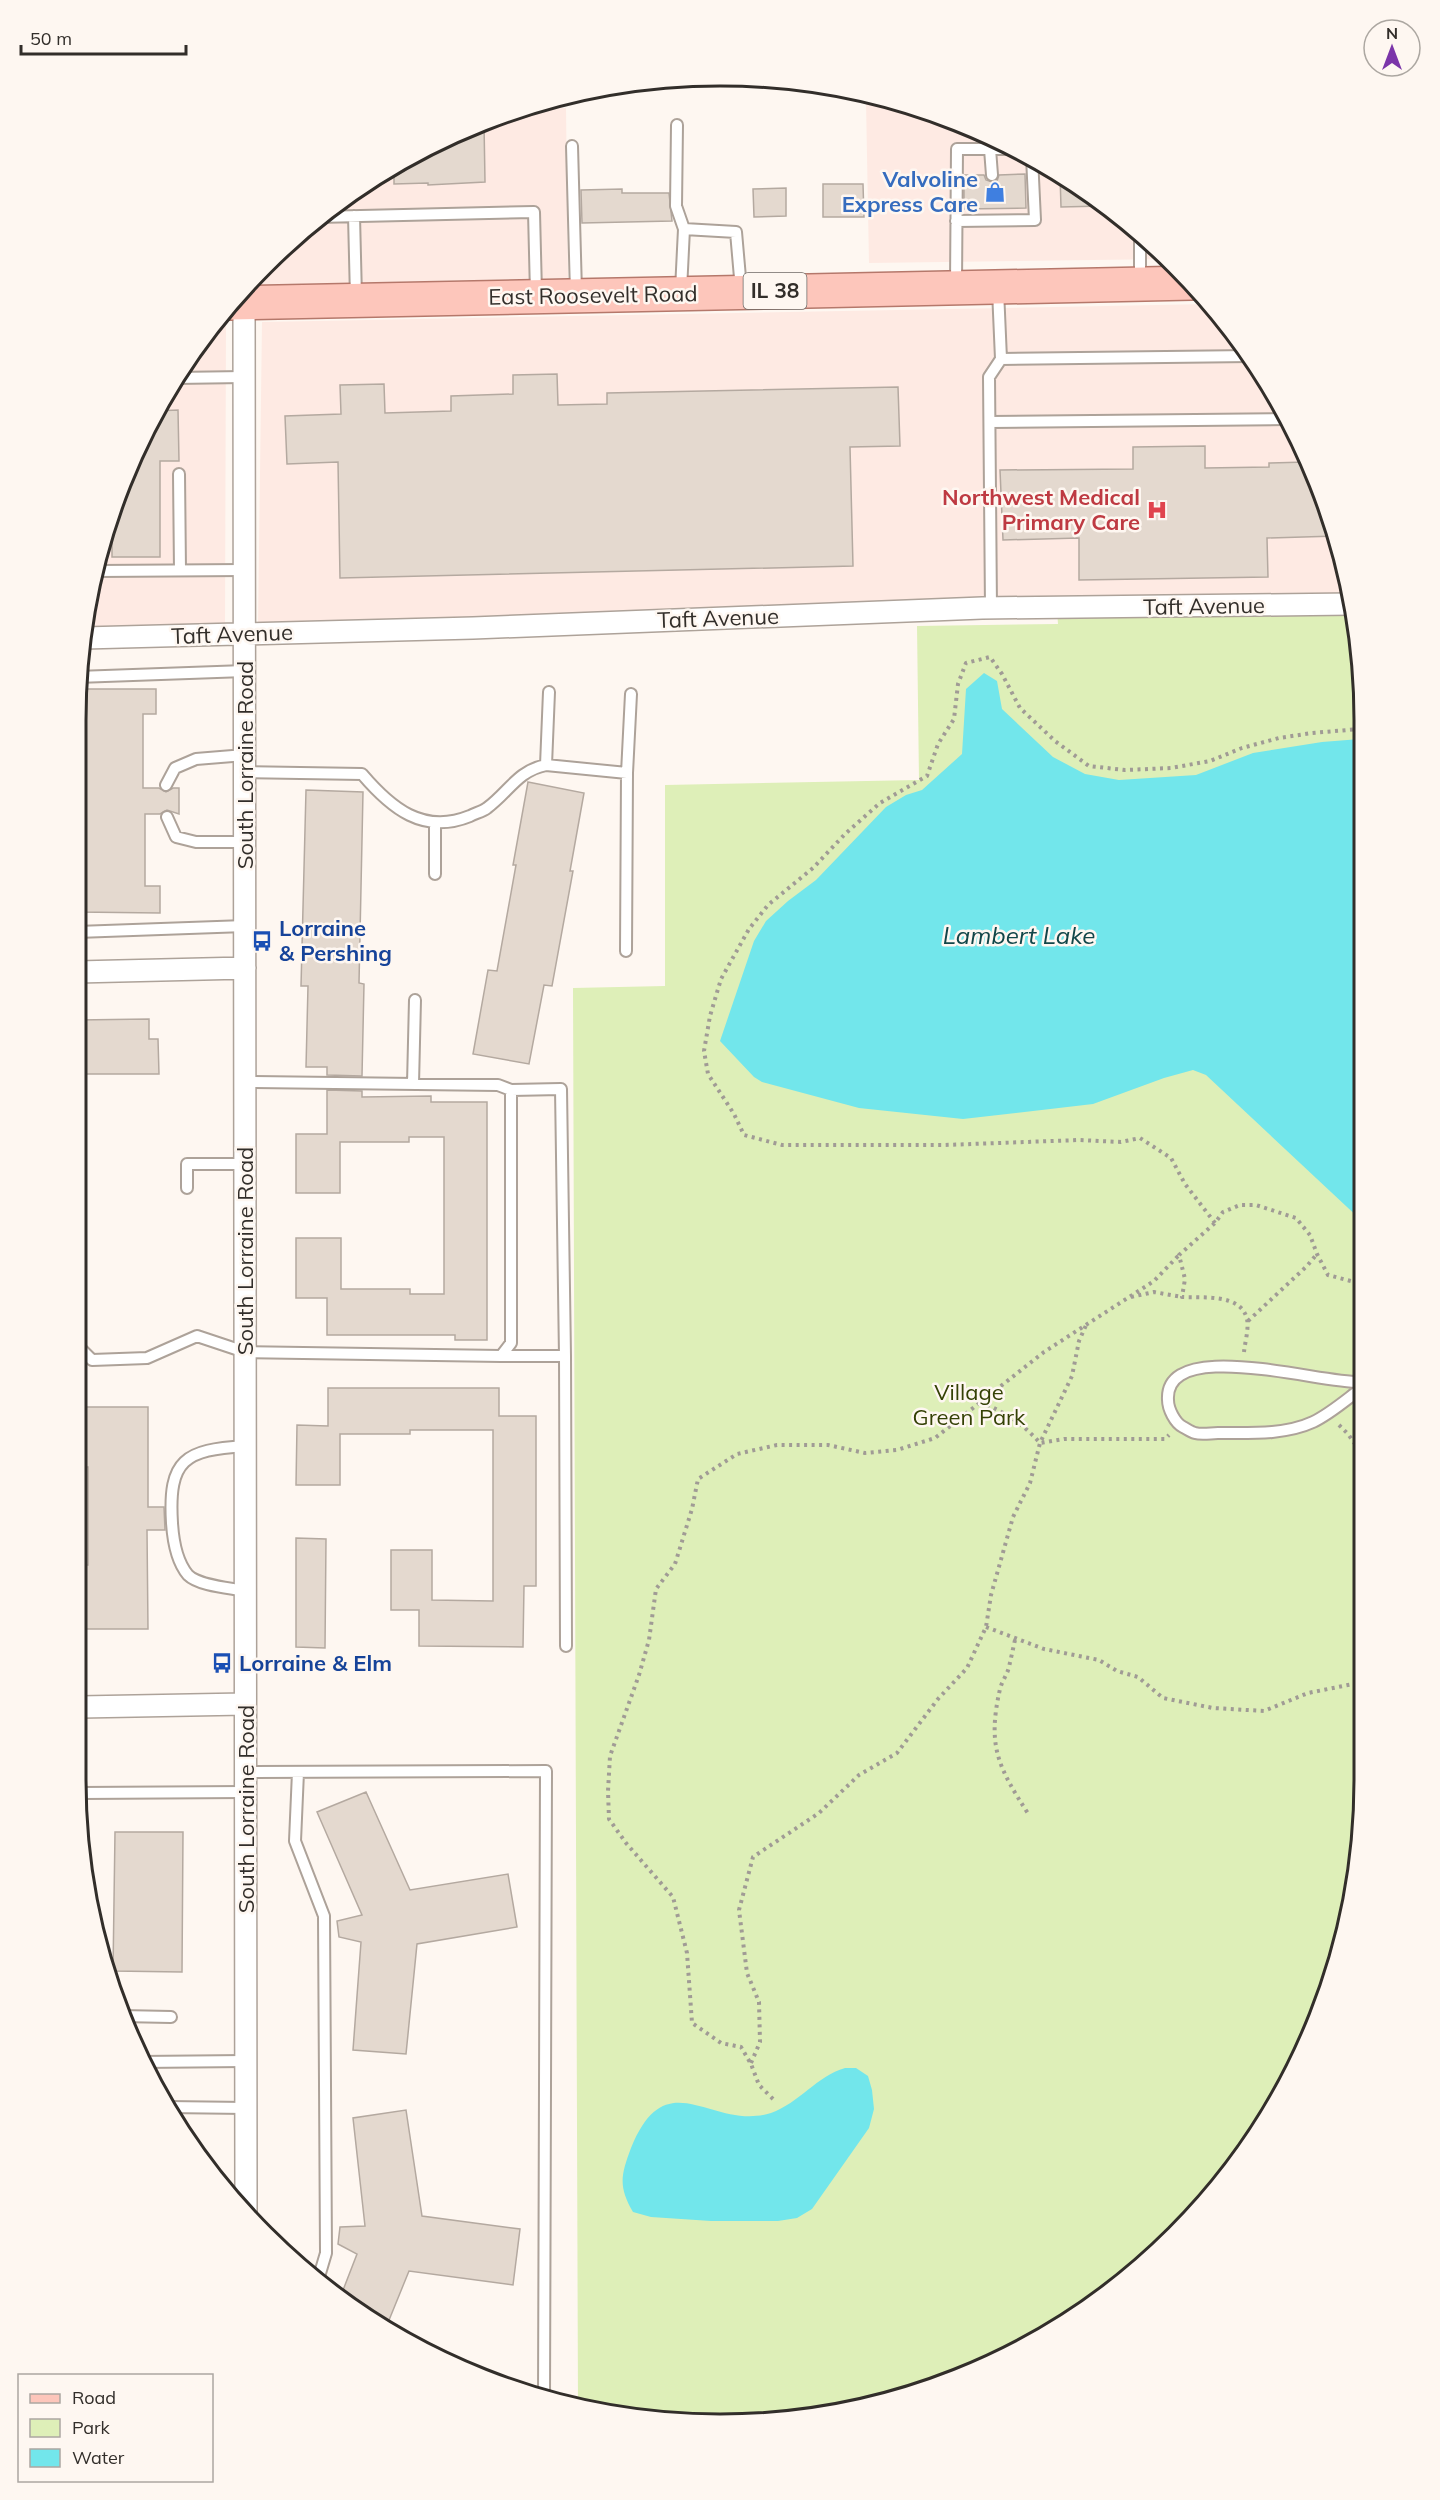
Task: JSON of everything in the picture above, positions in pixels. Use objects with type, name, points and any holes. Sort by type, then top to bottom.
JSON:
[{"type":"main road","name":"IL 38","points":[[956,288],[1180,283]]},
{"type":"main road","name":"East Roosevelt Road","points":[[247,297],[356,300],[956,288]]},
{"type":"street","name":"South Lorraine Road","points":[[240,306],[244,377],[245,634],[246,2201]]},
{"type":"street","name":"Taft Avenue","points":[[91,638],[473,628],[991,608],[1343,604]]},
{"type":"street","points":[[85,972],[245,969]]},
{"type":"street","points":[[85,1707],[246,1704]]},
{"type":"lane","points":[[677,125],[676,206],[684,229],[681,293]]},
{"type":"lane","points":[[572,146],[576,295]]},
{"type":"lane","points":[[956,288],[957,149],[997,149]]},
{"type":"lane","points":[[990,149],[992,175]]},
{"type":"lane","points":[[956,221],[1035,220],[1033,169]]},
{"type":"lane","points":[[992,208],[992,221]]},
{"type":"lane","points":[[335,217],[534,212],[536,296]]},
{"type":"lane","points":[[354,216],[356,300]]},
{"type":"lane","points":[[684,229],[736,232],[741,292]]},
{"type":"lane","points":[[1140,245],[1140,284]]},
{"type":"lane","points":[[991,608],[989,377],[1001,359],[998,287]]},
{"type":"lane","points":[[1001,359],[1240,356]]},
{"type":"lane","points":[[186,378],[244,377]]},
{"type":"lane","points":[[990,422],[1278,419]]},
{"type":"lane","points":[[179,474],[180,570]]},
{"type":"lane","points":[[104,571],[244,570]]},
{"type":"lane","points":[[87,677],[245,672]]},
{"type":"lane","points":[[546,765],[549,692]]},
{"type":"lane","points":[[626,951],[627,773],[631,694]]},
{"type":"lane","points":[[166,785],[175,768],[196,759],[362,774],[388,803],[407,815],[435,823],[459,820],[485,810],[529,769],[546,765],[627,773]]},
{"type":"lane","points":[[167,817],[176,837],[196,842],[245,842]]},
{"type":"lane","points":[[435,823],[435,874]]},
{"type":"lane","points":[[85,932],[245,926]]},
{"type":"lane","points":[[413,1084],[415,1000]]},
{"type":"lane","points":[[245,1082],[498,1085],[511,1090],[561,1089],[566,1646]]},
{"type":"lane","points":[[501,1356],[510,1343],[511,1090]]},
{"type":"lane","points":[[187,1188],[187,1164],[245,1164]]},
{"type":"lane","points":[[85,1353],[92,1360],[147,1358],[197,1336],[246,1352],[565,1356]]},
{"type":"lane","points":[[1354,1383],[1229,1365],[1202,1367],[1187,1370],[1175,1378],[1168,1389],[1168,1402],[1179,1425],[1196,1433],[1259,1433],[1296,1428],[1314,1422],[1354,1394]]},
{"type":"lane","points":[[245,1446],[210,1448],[194,1456],[176,1470],[170,1496],[172,1535],[178,1555],[189,1575],[211,1585],[246,1591]]},
{"type":"lane","points":[[86,1793],[246,1782],[298,1772],[546,1771],[544,2389]]},
{"type":"lane","points":[[298,1772],[295,1841],[324,1916],[326,2253],[320,2272]]},
{"type":"lane","points":[[131,2016],[171,2017]]},
{"type":"lane","points":[[151,2062],[246,2061]]},
{"type":"lane","points":[[177,2107],[246,2108]]},
{"type":"path","points":[[1215,1223],[1185,1184],[1171,1158],[1140,1138],[1121,1142],[1079,1140],[945,1145],[782,1145],[744,1135],[734,1114],[708,1074],[704,1051],[710,1016],[721,979],[749,929],[768,905],[813,868],[846,833],[880,803],[927,776],[938,744],[954,719],[958,684],[966,663],[990,657],[1020,708],[1054,741],[1089,766],[1125,770],[1171,768],[1209,761],[1242,748],[1278,738],[1354,730]]},
{"type":"path","points":[[773,2099],[759,2085],[741,2047],[720,2043],[692,2023],[687,1953],[673,1897],[626,1843],[609,1819],[610,1756],[639,1675],[648,1640],[656,1589],[675,1564],[698,1479],[737,1454],[777,1445],[828,1445],[865,1453],[897,1450],[935,1438],[1044,1352],[1155,1281],[1179,1255],[1215,1223],[1223,1212],[1240,1205],[1256,1205],[1296,1218],[1310,1235],[1328,1275],[1354,1282]]},
{"type":"path","points":[[1248,1321],[1317,1254]]},
{"type":"path","points":[[1179,1255],[1185,1279],[1182,1297]]},
{"type":"path","points":[[1127,1298],[1155,1292],[1182,1297],[1228,1300],[1243,1309],[1248,1321],[1242,1367]]},
{"type":"path","points":[[751,2064],[760,2042],[759,2002],[747,1973],[739,1910],[753,1857],[819,1813],[858,1775],[897,1753],[938,1699],[967,1668],[986,1627],[991,1595],[1013,1517],[1030,1483],[1040,1443],[1072,1377],[1079,1341],[1087,1323]]},
{"type":"path","points":[[979,1402],[1004,1412],[1026,1427],[1040,1443]]},
{"type":"path","points":[[1326,1413],[1354,1443]]},
{"type":"path","points":[[1040,1443],[1064,1439],[1166,1440],[1179,1425]]},
{"type":"path","points":[[986,1627],[1015,1640],[1044,1649],[1100,1660],[1117,1671],[1138,1677],[1163,1698],[1213,1708],[1264,1711],[1308,1693],[1354,1684]]},
{"type":"path","points":[[1015,1640],[1001,1686],[993,1735],[999,1760],[1012,1788],[1029,1815]]},
{"type":"shaded area","points":[[866,103],[924,119],[1001,151],[1073,192],[1156,259],[869,263]]},
{"type":"shaded area","points":[[552,108],[566,108],[568,278],[258,285],[302,243],[367,192],[439,151],[516,119]]},
{"type":"shaded area","points":[[1199,304],[1248,367],[1289,439],[1321,516],[1342,594],[981,598],[258,625],[262,322]]},
{"type":"shaded area","points":[[223,326],[226,326],[225,625],[93,627],[107,556],[134,477],[151,439],[192,367]]},
{"type":"green space","name":"Village Green Park","points":[[1343,604],[1353,679],[1354,720],[1354,1780],[1349,1863],[1333,1944],[1321,1984],[1289,2061],[1248,2133],[1197,2198],[1169,2229],[1138,2257],[1073,2308],[1001,2349],[963,2366],[924,2381],[844,2402],[803,2409],[720,2414],[637,2409],[578,2398],[573,988],[665,986],[665,785],[919,780],[917,626],[1058,624],[1057,610]]},
{"type":"water","name":"Lambert Lake","points":[[984,673],[997,681],[1002,709],[1053,757],[1085,774],[1119,780],[1196,775],[1253,753],[1354,739],[1354,1214],[1206,1075],[1193,1070],[1093,1104],[963,1119],[859,1108],[762,1082],[754,1077],[720,1041],[754,941],[766,921],[816,880],[886,807],[906,795],[922,790],[962,754],[966,689]]},
{"type":"water","points":[[845,2068],[856,2068],[868,2076],[874,2109],[869,2128],[812,2209],[797,2218],[778,2221],[711,2221],[651,2217],[633,2212],[625,2195],[623,2173],[631,2148],[645,2122],[660,2108],[676,2103],[692,2104],[729,2114],[750,2116],[771,2113],[781,2109],[826,2077]]},
{"type":"building","points":[[484,131],[485,182],[394,184],[394,176],[439,151]]},
{"type":"building","name":"Valvoline Express Care","points":[[1025,174],[1026,208],[964,209],[964,175],[984,175],[986,180],[992,182],[997,181],[999,175]]},
{"type":"building","points":[[823,184],[863,184],[864,217],[823,217]]},
{"type":"building","points":[[1060,185],[1092,206],[1061,207]]},
{"type":"building","points":[[786,188],[786,216],[754,217],[753,189]]},
{"type":"building","points":[[622,189],[622,193],[669,193],[672,221],[582,223],[581,190]]},
{"type":"building","points":[[557,374],[558,405],[607,404],[607,393],[898,387],[900,446],[850,447],[853,566],[340,578],[338,462],[287,464],[285,416],[341,414],[340,385],[384,384],[385,413],[451,411],[451,396],[513,394],[513,375]]},
{"type":"building","points":[[167,410],[178,410],[179,461],[160,461],[160,557],[112,557],[112,539],[119,516],[151,439]]},
{"type":"building","points":[[1205,446],[1205,468],[1269,467],[1269,463],[1299,462],[1327,536],[1267,538],[1268,577],[1079,580],[1079,538],[1003,540],[1000,470],[1133,469],[1133,447]]},
{"type":"building","points":[[87,689],[156,689],[156,714],[143,714],[143,788],[159,788],[166,792],[179,788],[179,814],[167,810],[160,814],[145,814],[145,886],[160,886],[160,913],[85,912]]},
{"type":"building","points":[[528,782],[584,793],[570,871],[573,871],[552,986],[544,985],[529,1064],[473,1054],[488,970],[497,971]]},
{"type":"building","points":[[306,790],[363,792],[359,983],[364,984],[362,1076],[327,1075],[327,1067],[306,1067],[308,986],[301,986]]},
{"type":"building","points":[[149,1019],[149,1039],[158,1039],[159,1074],[85,1074],[85,1020]]},
{"type":"building","points":[[327,1090],[362,1091],[362,1097],[431,1096],[431,1102],[487,1102],[487,1340],[455,1340],[455,1335],[327,1335],[327,1298],[296,1298],[296,1238],[341,1238],[341,1289],[410,1289],[410,1294],[444,1294],[444,1137],[409,1137],[409,1142],[340,1142],[340,1193],[296,1193],[296,1134],[327,1134]]},
{"type":"building","points":[[328,1388],[499,1388],[499,1416],[536,1416],[536,1586],[524,1586],[523,1647],[419,1646],[419,1610],[391,1610],[391,1550],[432,1550],[432,1600],[493,1601],[493,1430],[410,1430],[410,1434],[340,1434],[340,1485],[296,1485],[297,1425],[328,1426]]},
{"type":"building","points":[[85,1407],[148,1407],[148,1507],[164,1507],[165,1530],[147,1530],[148,1629],[85,1629],[85,1565],[88,1565],[88,1467],[85,1467]]},
{"type":"building","points":[[296,1538],[326,1539],[325,1648],[296,1647]]},
{"type":"building","points":[[366,1792],[410,1890],[508,1874],[517,1927],[417,1944],[406,2054],[353,2050],[361,1942],[339,1937],[337,1921],[362,1915],[317,1812]]},
{"type":"building","points":[[115,1832],[183,1832],[182,1972],[115,1971],[113,1964]]},
{"type":"building","points":[[406,2110],[422,2216],[520,2229],[513,2285],[409,2271],[389,2321],[343,2290],[357,2254],[338,2244],[340,2227],[365,2226],[353,2118]]},
{"type":"place","name":"Valvoline Express Care","points":[[995,192]]},
{"type":"place","name":"Northwest Medical Primary Care","points":[[1157,510]]},
{"type":"place","name":"Lorraine & Pershing","points":[[262,941]]},
{"type":"place","name":"Lorraine & Elm","points":[[222,1663]]}]
